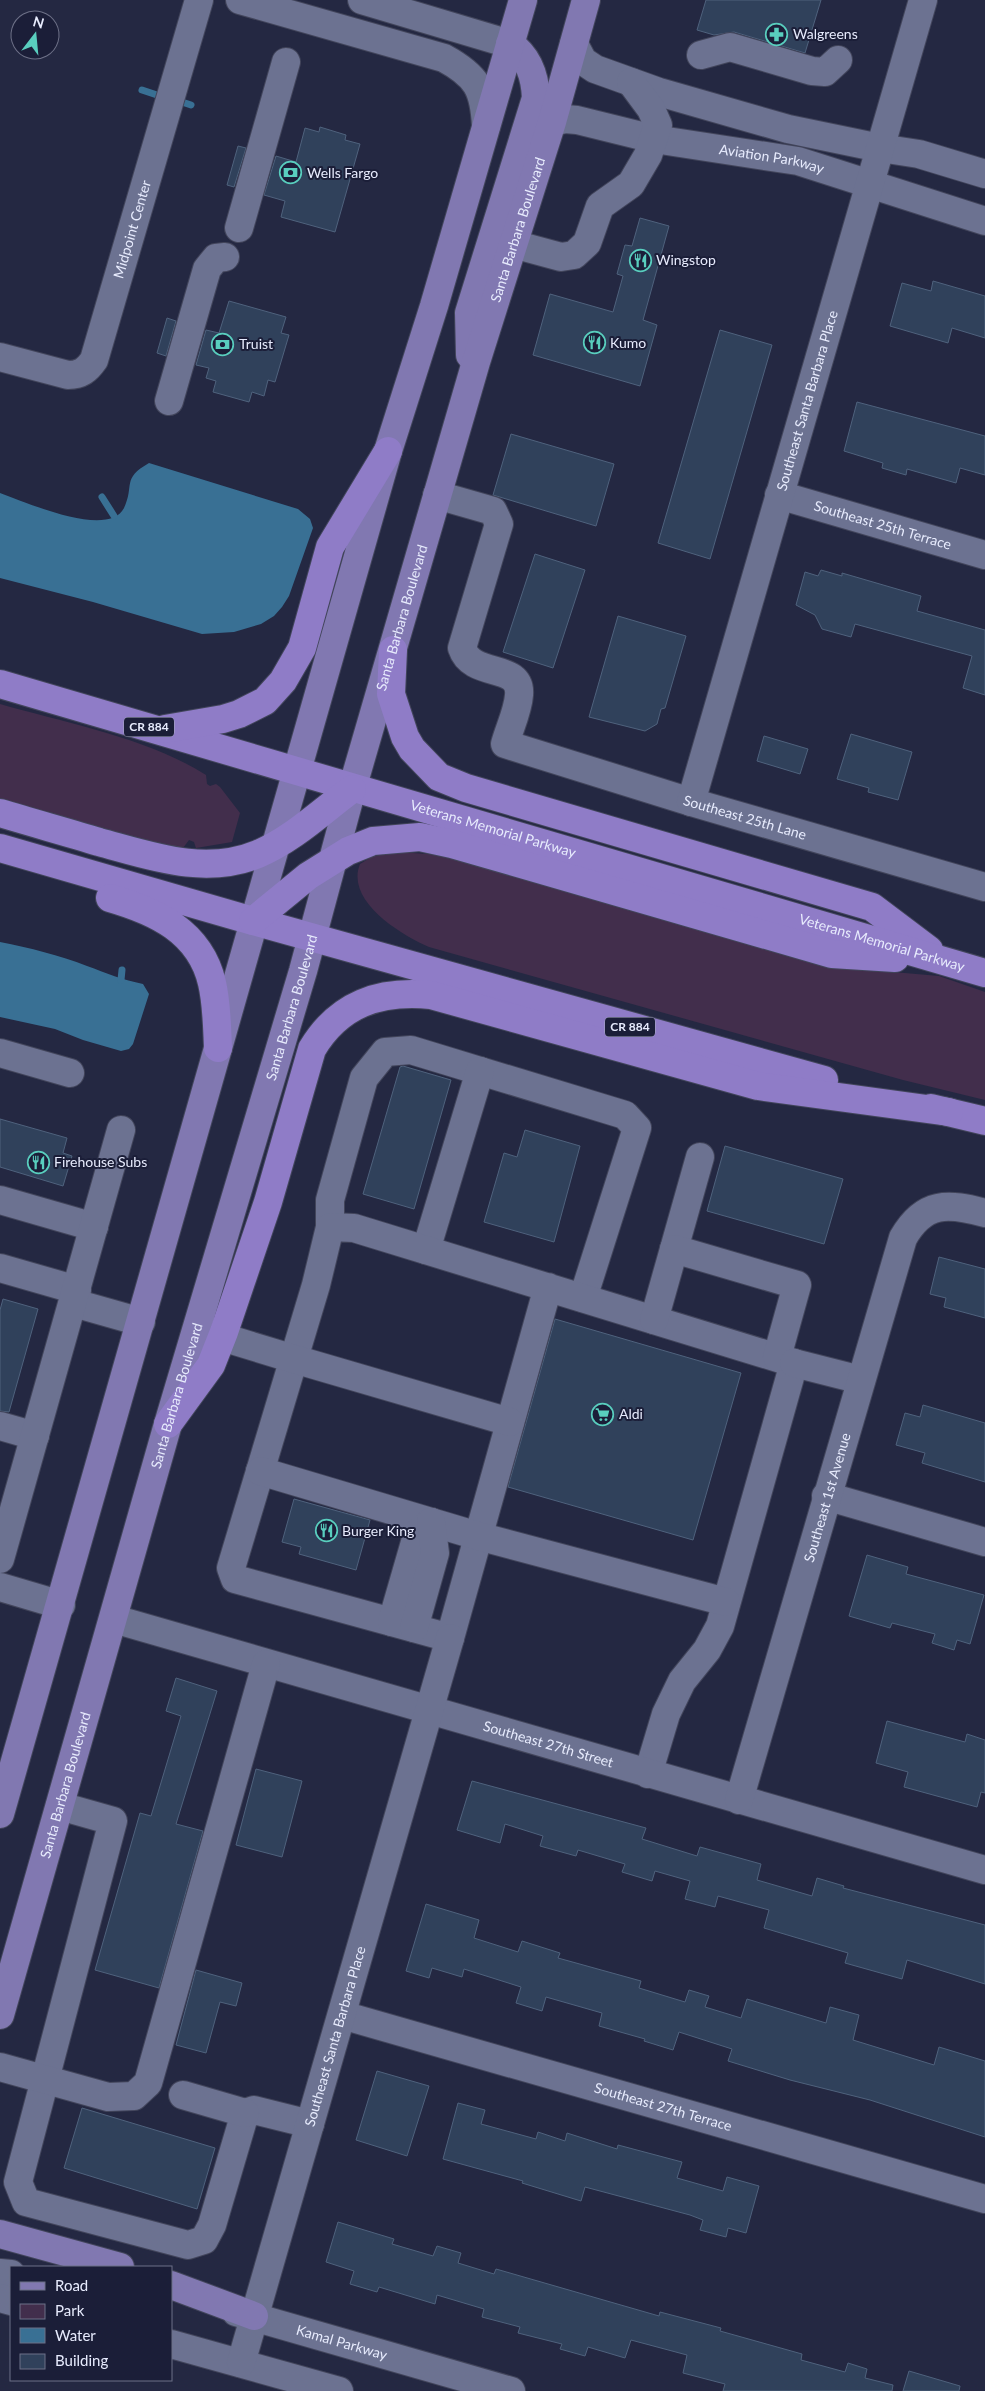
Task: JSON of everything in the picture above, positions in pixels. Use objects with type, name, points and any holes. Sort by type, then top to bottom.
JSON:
[{"type":"highway","points":[[158,730],[224,720],[265,701],[283,681],[302,648],[330,548],[388,451]]},
{"type":"highway","points":[[393,650],[391,694],[396,714],[412,749],[439,776],[466,788],[872,907],[942,960]]},
{"type":"highway","name":"Veterans Memorial Parkway","points":[[0,684],[985,973]]},
{"type":"highway","points":[[0,813],[182,863],[200,865],[227,862],[258,854],[290,836],[352,788]]},
{"type":"highway","points":[[253,921],[296,885],[348,851],[373,841],[420,837],[469,849],[832,954],[942,960]]},
{"type":"highway","name":"CR 884","points":[[0,848],[803,1075],[985,1121]]},
{"type":"highway","points":[[0,868],[139,907],[174,925],[198,953],[212,981],[218,1048]]},
{"type":"highway","points":[[168,1424],[211,1365],[210,1332],[268,1202],[312,1049],[346,1010],[374,998],[411,993],[431,995],[758,1086],[949,1112]]},
{"type":"main road","points":[[0,1814],[142,1322],[253,921],[388,451],[434,306],[523,0]]},
{"type":"main road","name":"Santa Barbara Boulevard","points":[[210,1332],[352,788],[470,382],[552,122],[586,0]]},
{"type":"main road","points":[[470,382],[469,313],[536,98],[535,77],[526,59],[519,50],[510,44]]},
{"type":"main road","name":"Santa Barbara Boulevard","points":[[0,2015],[168,1424]]},
{"type":"main road","points":[[0,2234],[116,2266]]},
{"type":"main road","points":[[172,2285],[254,2316]]},
{"type":"street","name":"Midpoint Center","points":[[0,357],[68,375],[78,375],[88,369],[94,360],[199,0]]},
{"type":"street","points":[[240,0],[444,58],[465,71],[480,88],[485,104],[486,126]]},
{"type":"street","points":[[362,0],[510,44]]},
{"type":"street","name":"Southeast Santa Barbara Place","points":[[691,802],[923,0]]},
{"type":"street","points":[[574,44],[578,54],[589,65],[630,82],[788,129],[880,148],[920,154],[985,174]]},
{"type":"street","points":[[701,55],[730,47],[825,72],[838,60]]},
{"type":"street","points":[[239,228],[286,62]]},
{"type":"street","points":[[513,244],[561,257],[574,255],[587,243],[600,206],[631,184],[648,155],[658,125],[648,103],[630,82]]},
{"type":"street","points":[[654,139],[669,123],[684,115],[696,111],[722,110]]},
{"type":"street","name":"Aviation Parkway","points":[[552,122],[565,119],[577,120],[654,139],[798,161],[985,221]]},
{"type":"street","points":[[169,400],[207,269],[216,258],[225,257]]},
{"type":"street","name":"Southeast 25th Lane","points":[[438,495],[493,512],[499,524],[462,648],[465,657],[474,665],[508,674],[515,680],[520,694],[505,744],[691,802],[985,886]]},
{"type":"street","name":"Southeast 25th Terrace","points":[[779,495],[985,555]]},
{"type":"street","points":[[450,1638],[235,1579],[231,1568],[316,1284],[330,1227],[330,1200],[364,1078],[385,1052],[411,1050],[625,1115],[637,1128],[583,1298]]},
{"type":"street","points":[[0,1053],[70,1073]]},
{"type":"street","points":[[426,1250],[480,1071]]},
{"type":"street","points":[[0,1559],[9,1494],[35,1436],[121,1130]]},
{"type":"street","points":[[654,1320],[700,1157]]},
{"type":"street","points":[[0,1200],[94,1227]]},
{"type":"street","name":"Southeast 1st Avenue","points":[[739,1800],[826,1496],[903,1238],[919,1215],[933,1208],[953,1205],[985,1213]]},
{"type":"street","points":[[330,1227],[354,1228],[786,1360],[861,1380]]},
{"type":"street","points":[[648,1774],[666,1714],[682,1681],[707,1650],[720,1626],[786,1360],[797,1285],[674,1249]]},
{"type":"street","points":[[0,1268],[142,1322]]},
{"type":"street","name":"Southeast Santa Barbara Place","points":[[241,2363],[450,1638],[548,1287]]},
{"type":"street","points":[[210,1332],[294,1359],[510,1422]]},
{"type":"street","points":[[0,1426],[35,1436]]},
{"type":"street","points":[[260,1471],[478,1536],[726,1602]]},
{"type":"street","points":[[826,1496],[985,1542]]},
{"type":"street","points":[[403,1625],[418,1532],[431,1522]]},
{"type":"street","points":[[0,1587],[61,1604]]},
{"type":"street","name":"Southeast 27th Street","points":[[114,1619],[985,1870]]},
{"type":"street","points":[[0,2067],[108,2096],[134,2096],[148,2083],[266,1664]]},
{"type":"street","points":[[60,1806],[113,1821],[18,2182],[26,2202],[188,2245],[204,2240],[212,2225],[245,2113]]},
{"type":"street","name":"Southeast 27th Terrace","points":[[342,2014],[985,2199]]},
{"type":"street","points":[[184,2095],[245,2113],[254,2110],[310,2124]]},
{"type":"street","name":"Kamal Parkway","points":[[172,2299],[254,2316],[511,2391]]},
{"type":"street","points":[[172,2344],[339,2391]]},
{"type":"green space","points":[[0,704],[133,741],[183,762],[206,775],[207,784],[210,786],[216,784],[220,787],[240,813],[232,842],[196,848],[194,842],[189,840],[183,848],[152,844],[0,800]]},
{"type":"green space","points":[[397,852],[443,855],[824,966],[939,976],[985,992],[985,1100],[903,1080],[429,947],[417,942],[378,915],[361,891],[358,878],[360,864],[373,856]]},
{"type":"water","points":[[149,463],[298,509],[310,519],[313,528],[289,596],[274,616],[261,624],[234,632],[202,634],[93,602],[0,578],[0,493],[65,516],[101,520],[115,517],[124,508],[132,478]]},
{"type":"water","points":[[0,942],[55,955],[143,984],[149,994],[133,1044],[129,1049],[121,1051],[83,1040],[55,1029],[0,1017]]},
{"type":"building","name":"Walgreens","points":[[706,0],[821,0],[805,53],[734,32],[714,35],[697,30]]},
{"type":"building","name":"Wells Fargo","points":[[320,127],[346,135],[345,140],[360,144],[335,232],[281,217],[285,201],[264,195],[276,156],[296,162],[305,128],[319,132]]},
{"type":"building","points":[[238,146],[246,148],[234,187],[227,185]]},
{"type":"building","name":"Kumo","points":[[640,218],[669,226],[643,320],[657,325],[640,386],[533,355],[550,294],[613,312],[623,276],[617,274],[625,245],[632,246]]},
{"type":"building","points":[[933,281],[985,296],[985,338],[952,328],[948,343],[890,326],[902,283],[931,291]]},
{"type":"building","name":"Truist","points":[[229,301],[286,317],[281,333],[289,335],[275,382],[268,380],[264,396],[252,392],[249,402],[213,392],[216,381],[206,378],[209,368],[196,365],[206,330],[219,333]]},
{"type":"building","points":[[167,318],[176,321],[166,356],[157,353]]},
{"type":"building","points":[[720,330],[772,345],[710,559],[658,543]]},
{"type":"building","points":[[857,402],[985,436],[985,475],[960,468],[956,483],[907,469],[906,475],[882,468],[883,463],[844,451]]},
{"type":"building","points":[[511,434],[614,464],[596,526],[493,495]]},
{"type":"building","points":[[535,554],[585,570],[553,668],[503,652]]},
{"type":"building","points":[[821,570],[842,576],[842,573],[921,596],[917,611],[985,630],[985,695],[963,688],[972,656],[855,624],[851,637],[822,629],[815,615],[796,605],[805,572],[818,576]]},
{"type":"building","points":[[618,616],[686,636],[665,708],[661,709],[657,724],[645,731],[589,717]]},
{"type":"building","points":[[851,734],[912,752],[898,800],[868,792],[869,788],[837,779]]},
{"type":"building","points":[[764,736],[808,749],[800,774],[757,761]]},
{"type":"building","points":[[403,1066],[451,1080],[414,1209],[363,1194],[400,1067]]},
{"type":"building","points":[[0,1119],[67,1138],[63,1153],[72,1156],[63,1186],[0,1167]]},
{"type":"building","points":[[525,1130],[580,1146],[554,1242],[484,1222],[504,1153],[517,1157]]},
{"type":"building","points":[[725,1146],[843,1179],[824,1244],[707,1211]]},
{"type":"building","points":[[939,1257],[985,1269],[985,1318],[944,1307],[946,1298],[930,1294]]},
{"type":"building","points":[[3,1299],[38,1309],[9,1412],[0,1411],[0,1310]]},
{"type":"building","points":[[555,1319],[741,1373],[693,1540],[508,1487]]},
{"type":"building","points":[[923,1405],[985,1423],[985,1482],[922,1463],[925,1453],[896,1445],[905,1413],[920,1417]]},
{"type":"building","name":"Burger King","points":[[294,1499],[370,1520],[356,1570],[299,1554],[301,1547],[282,1542]]},
{"type":"building","points":[[867,1555],[908,1567],[906,1574],[984,1595],[970,1644],[957,1640],[954,1650],[932,1643],[935,1634],[892,1623],[890,1628],[849,1616]]},
{"type":"building","points":[[176,1678],[217,1691],[176,1824],[203,1831],[159,1988],[95,1970],[140,1813],[151,1816],[181,1716],[166,1711]]},
{"type":"building","points":[[887,1721],[965,1742],[967,1734],[985,1740],[985,1793],[981,1792],[977,1807],[904,1787],[908,1772],[876,1763]]},
{"type":"building","points":[[256,1769],[302,1781],[282,1857],[236,1845]]},
{"type":"building","points":[[472,1781],[646,1828],[642,1839],[697,1856],[700,1847],[761,1864],[757,1880],[812,1896],[817,1878],[844,1886],[843,1888],[985,1925],[985,1984],[907,1960],[902,1979],[845,1963],[848,1953],[764,1928],[769,1910],[718,1896],[715,1907],[685,1899],[690,1881],[655,1871],[652,1881],[622,1872],[625,1864],[578,1850],[576,1856],[540,1846],[543,1836],[505,1824],[500,1843],[457,1830]]},
{"type":"building","points":[[426,1904],[479,1920],[474,1938],[518,1952],[522,1941],[560,1953],[558,1958],[641,1981],[639,1988],[685,2002],[689,1990],[709,1996],[705,2007],[741,2018],[747,1999],[826,2023],[830,2007],[859,2015],[853,2040],[934,2065],[939,2047],[985,2061],[985,2137],[870,2100],[790,2080],[728,2061],[732,2049],[679,2032],[673,2050],[644,2041],[645,2039],[599,2026],[602,2013],[546,1997],[542,2011],[516,2003],[521,1987],[464,1969],[462,1977],[432,1968],[429,1978],[406,1971]]},
{"type":"building","points":[[196,1970],[242,1983],[236,2006],[220,2002],[206,2053],[176,2045]]},
{"type":"building","points":[[377,2071],[429,2086],[407,2156],[356,2140]]},
{"type":"building","points":[[458,2103],[485,2110],[481,2124],[536,2139],[538,2132],[565,2141],[567,2133],[617,2149],[618,2145],[682,2162],[677,2178],[723,2191],[727,2177],[759,2186],[746,2233],[728,2228],[726,2237],[700,2230],[703,2220],[690,2215],[585,2187],[581,2201],[522,2183],[523,2181],[443,2159]]},
{"type":"building","points":[[82,2108],[215,2148],[197,2209],[64,2168]]},
{"type":"building","points":[[338,2222],[394,2239],[392,2244],[433,2256],[437,2246],[461,2253],[458,2263],[494,2274],[496,2269],[659,2316],[660,2312],[721,2328],[720,2331],[802,2354],[801,2360],[845,2372],[848,2363],[867,2369],[865,2378],[893,2385],[892,2391],[723,2391],[725,2384],[683,2373],[687,2355],[631,2340],[625,2358],[588,2347],[585,2356],[560,2349],[562,2344],[518,2333],[520,2327],[482,2317],[484,2309],[437,2295],[435,2304],[379,2287],[377,2292],[350,2284],[354,2271],[326,2262]]},
{"type":"building","points":[[909,2371],[960,2386],[959,2391],[903,2391]]},
{"type":"waterway","points":[[142,90],[157,95]]},
{"type":"waterway","points":[[182,102],[191,105]]},
{"type":"waterway","points":[[102,497],[114,516]]},
{"type":"waterway","points":[[121,980],[122,970]]},
{"type":"place","name":"Walgreens","points":[[777,34]]},
{"type":"place","name":"Wells Fargo","points":[[291,173]]},
{"type":"place","name":"Wingstop","points":[[640,260]]},
{"type":"place","name":"Kumo","points":[[594,343]]},
{"type":"place","name":"Truist","points":[[223,344]]},
{"type":"place","name":"Firehouse Subs","points":[[38,1162]]},
{"type":"place","name":"Aldi","points":[[603,1414]]},
{"type":"place","name":"Burger King","points":[[326,1531]]}]
